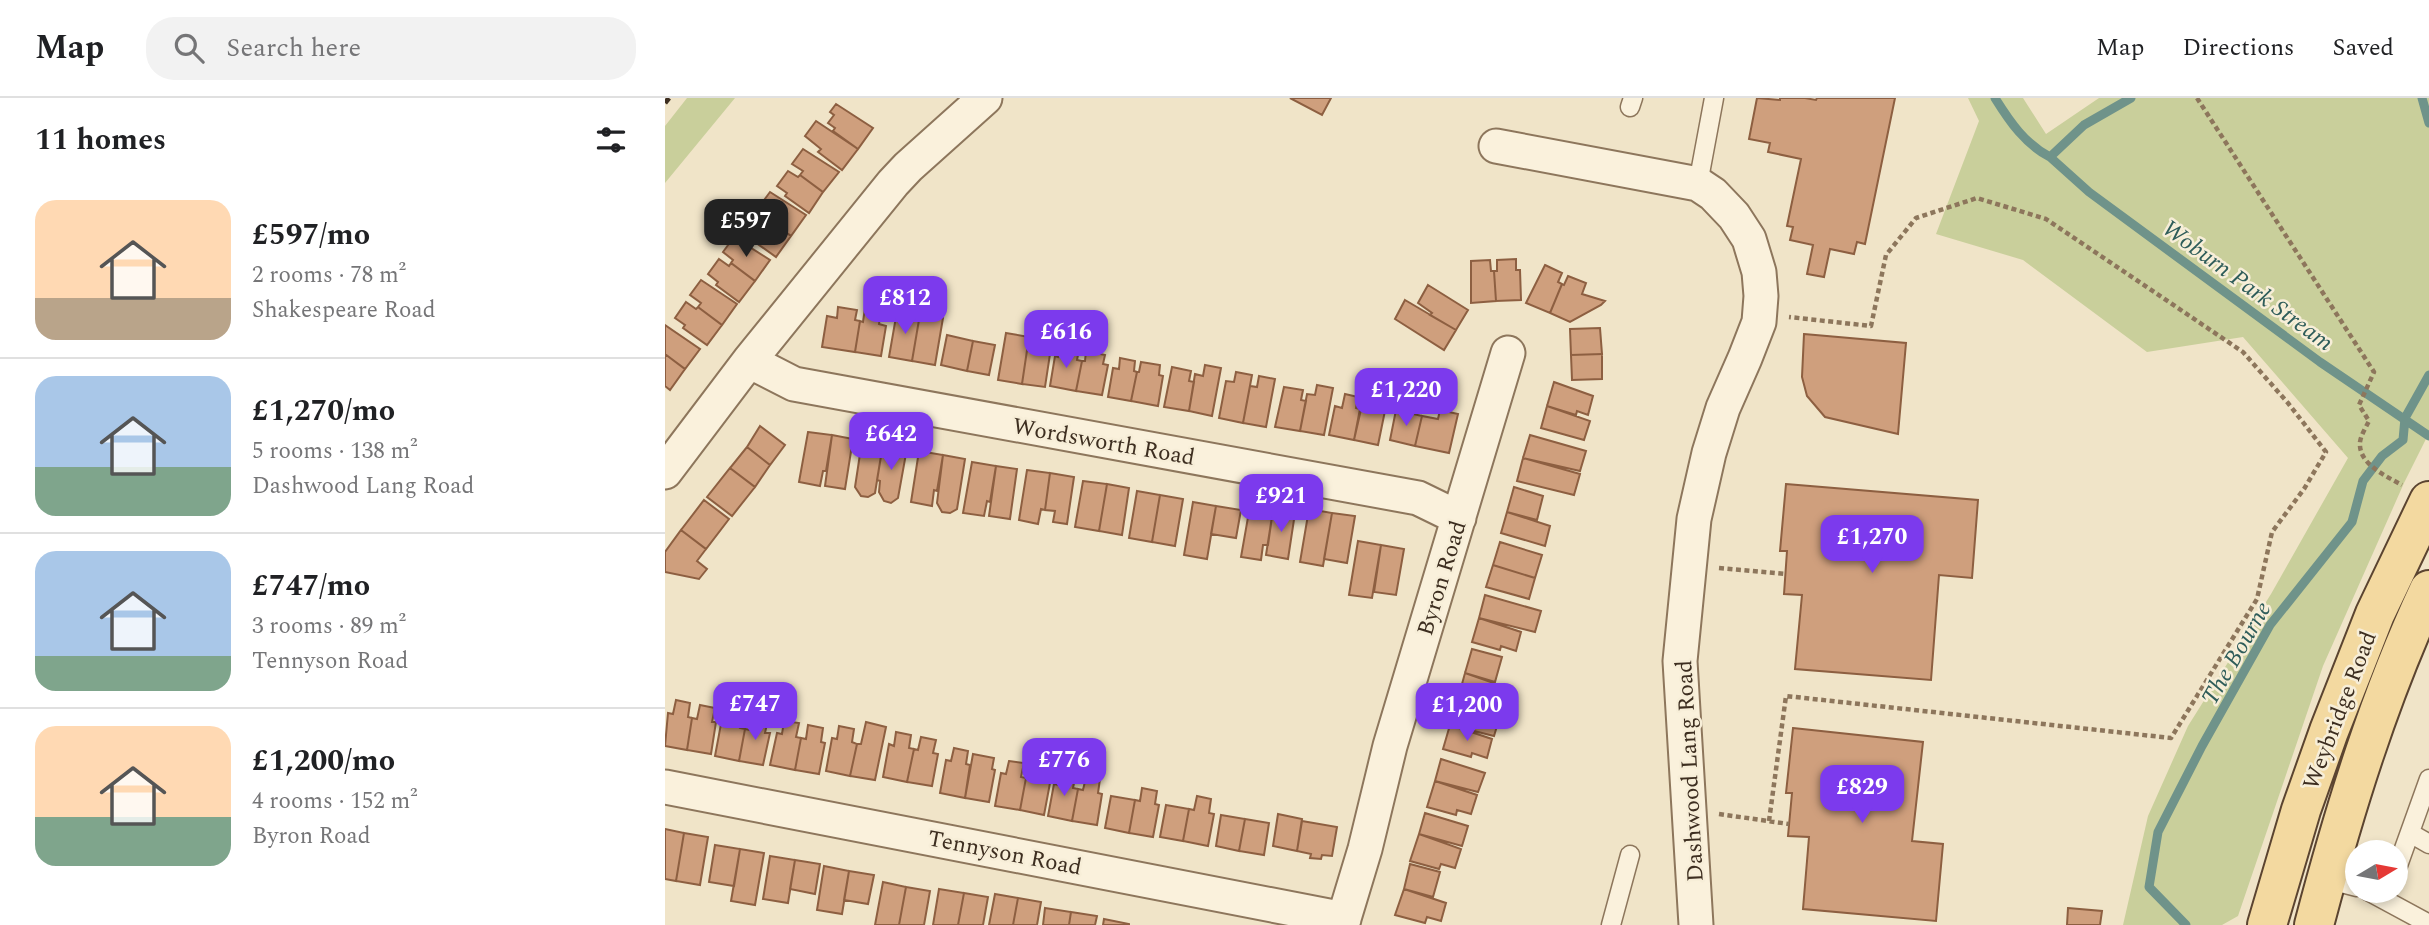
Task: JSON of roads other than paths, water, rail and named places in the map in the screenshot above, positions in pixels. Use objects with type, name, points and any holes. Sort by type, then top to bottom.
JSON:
[{"type":"main road","name":"Weybridge Road","points":[[2267,925],[2301,810],[2418,494]]},
{"type":"main road","name":"Weybridge Road","points":[[2314,925],[2342,883],[2368,741],[2429,590]]},
{"type":"street","points":[[665,472],[748,361],[893,183],[985,98]]},
{"type":"street","name":"Dashwood Lang Road","points":[[1496,146],[1698,184],[1713,194],[1734,216],[1749,239],[1759,272],[1759,313],[1745,358],[1723,408],[1709,453],[1694,519],[1681,661],[1696,925]]},
{"type":"street","name":"Byron Road","points":[[1343,922],[1365,849],[1390,746],[1508,353]]},
{"type":"street","name":"Wordsworth Road","points":[[748,361],[794,384],[1418,498],[1459,518]]},
{"type":"street","name":"Tennyson Road","points":[[665,787],[1343,922]]},
{"type":"lane","points":[[1698,184],[1714,98]]},
{"type":"lane","points":[[2407,840],[2429,779]]},
{"type":"lane","points":[[2410,833],[2429,844]]},
{"type":"lane","points":[[1611,925],[1630,855]]},
{"type":"lane","points":[[2399,903],[2429,924]]},
{"type":"waterway","name":"The Bourne","points":[[1995,98],[2012,124],[2026,139],[2050,157],[2084,125],[2131,98]]},
{"type":"waterway","name":"The Bourne","points":[[2422,98],[2429,123]]},
{"type":"waterway","name":"Woburn Park Stream","points":[[2050,157],[2089,192],[2320,362],[2429,436]]},
{"type":"waterway","name":"The Bourne","points":[[2186,925],[2149,887],[2158,832],[2202,746],[2270,625],[2352,522],[2363,481],[2382,456],[2403,440],[2405,418],[2429,375]]},
{"type":"railway","points":[[665,103],[669,98]]}]
